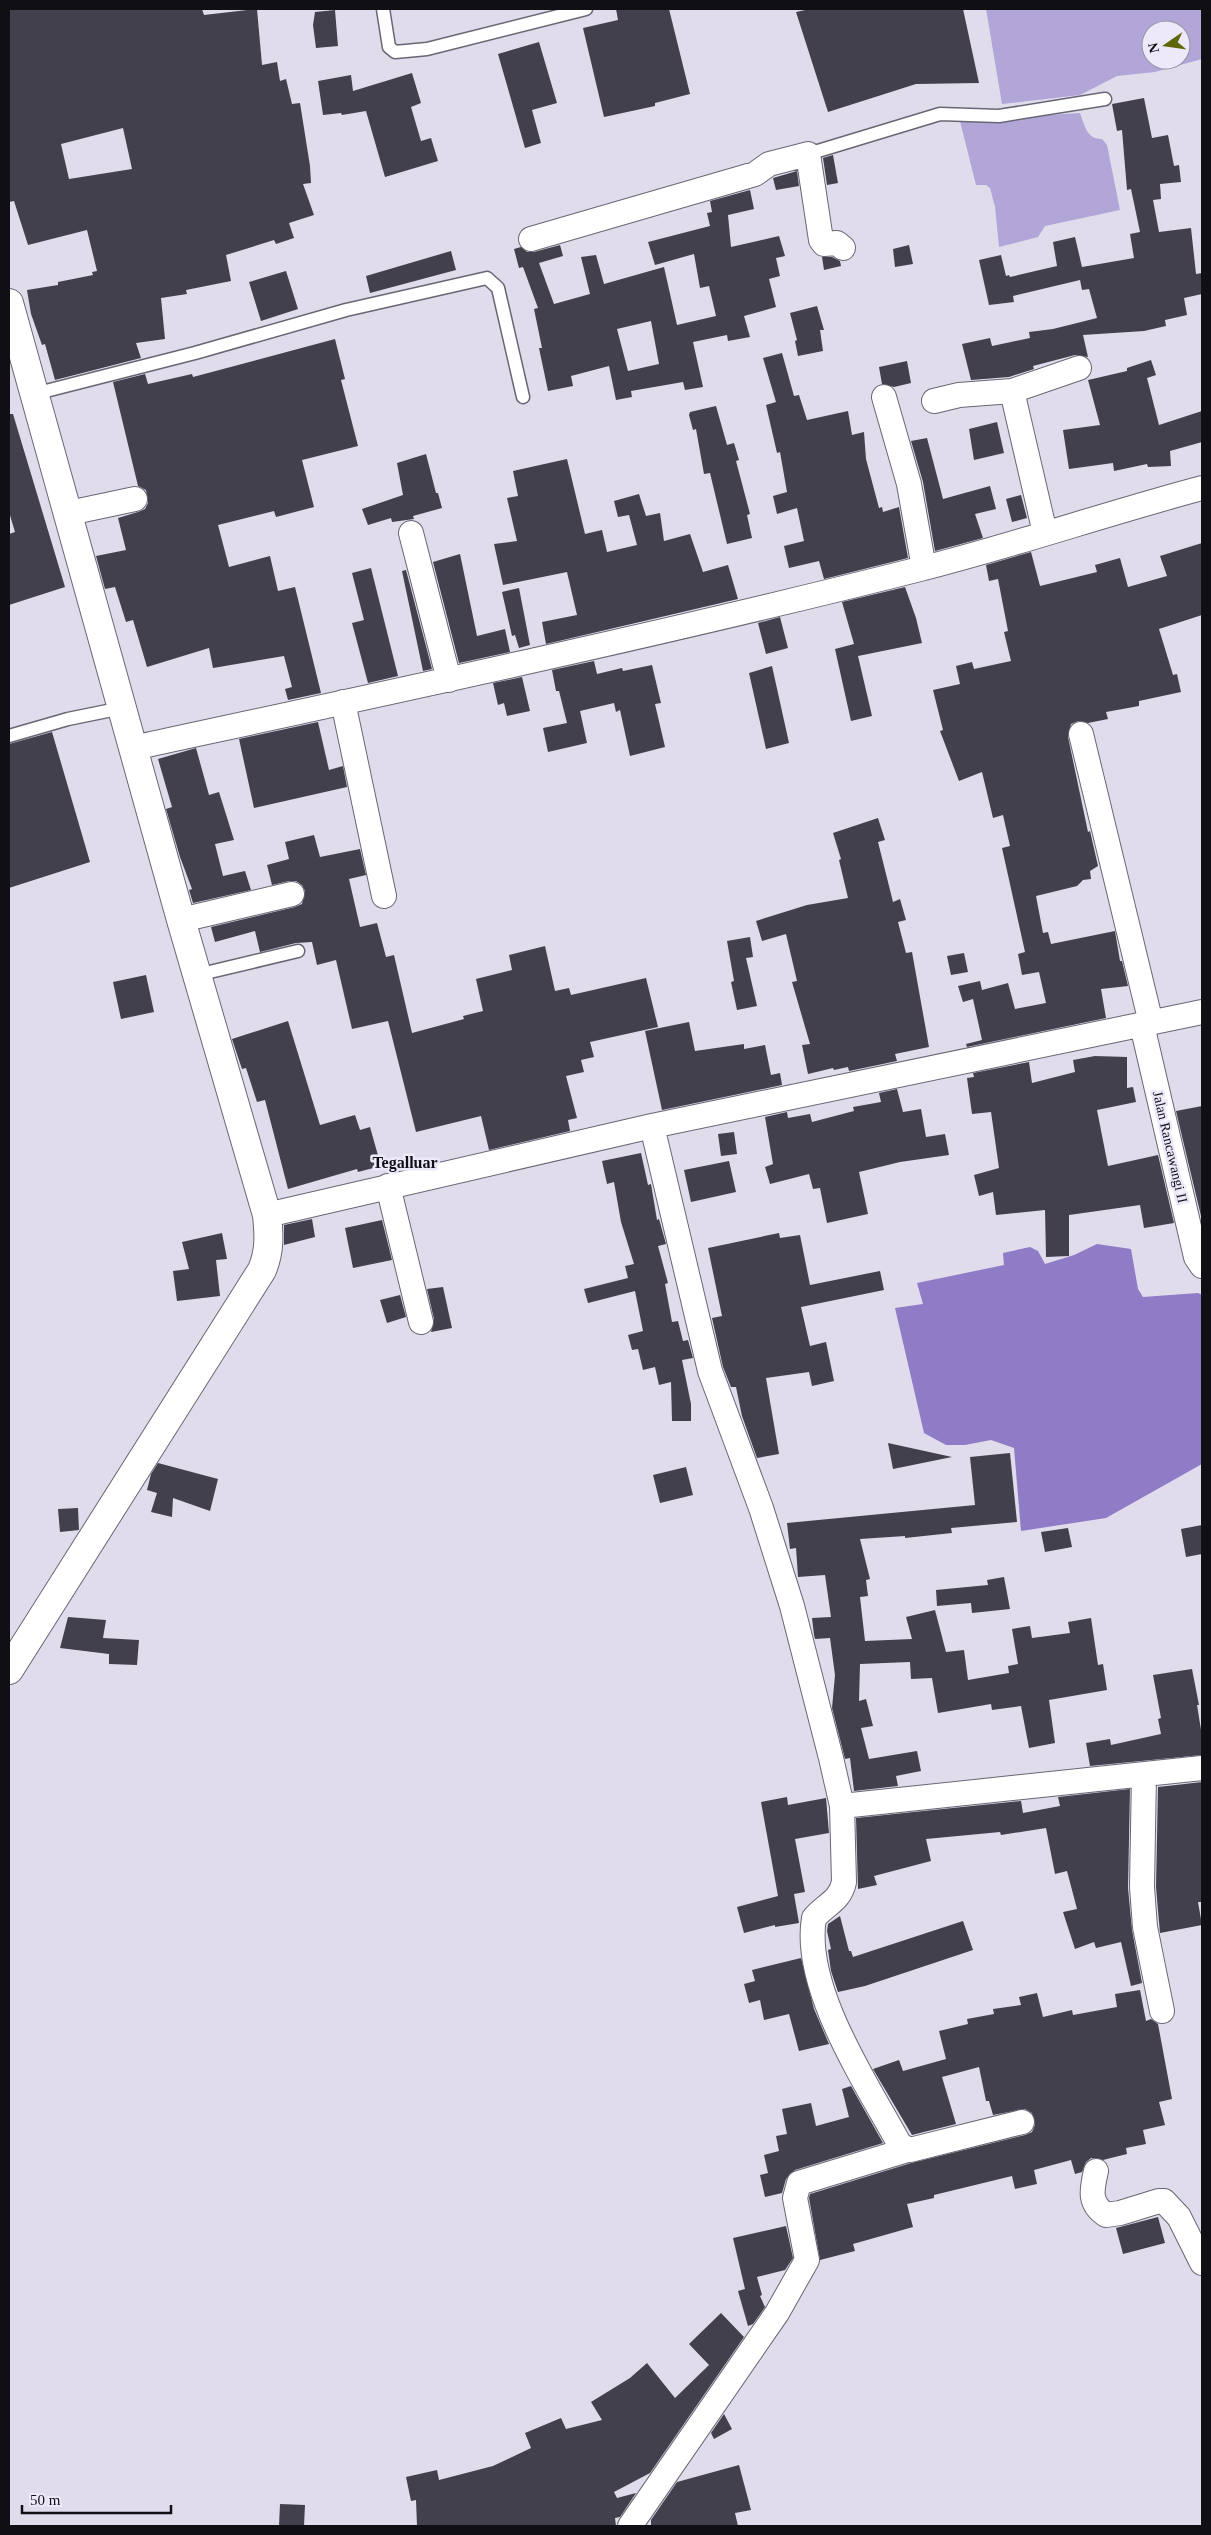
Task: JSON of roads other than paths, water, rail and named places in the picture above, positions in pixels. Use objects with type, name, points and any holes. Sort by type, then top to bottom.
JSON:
[{"type":"main road","points":[[9,303],[181,920],[267,1214],[268,1254],[262,1270],[9,1670]]},
{"type":"street","points":[[532,239],[755,174],[769,164],[808,154],[821,240],[824,244],[837,243],[842,248]]},
{"type":"street","points":[[934,401],[959,395],[1012,390],[1079,368]]},
{"type":"street","points":[[1012,390],[1045,533]]},
{"type":"street","points":[[884,397],[909,484],[924,568]]},
{"type":"street","points":[[133,748],[448,680],[924,568],[1202,488]]},
{"type":"street","points":[[68,513],[136,499]]},
{"type":"street","points":[[411,533],[448,680]]},
{"type":"street","points":[[343,702],[384,896]]},
{"type":"street","name":"Jalan Rancawangi II","points":[[1081,734],[1147,1024],[1196,1257],[1202,1266]]},
{"type":"street","points":[[181,920],[292,894]]},
{"type":"street","points":[[267,1214],[652,1126],[1202,1012]]},
{"type":"street","points":[[652,1126],[710,1372],[761,1508],[792,1606],[842,1806],[844,1882],[842,1892],[836,1900],[814,1918],[812,1951],[817,1977],[839,2031],[900,2145],[907,2150]]},
{"type":"street","points":[[388,1186],[421,1322]]},
{"type":"street","points":[[842,1806],[1202,1768]]},
{"type":"street","points":[[1144,1775],[1142,1887],[1145,1926],[1162,2011]]},
{"type":"street","points":[[630,2526],[776,2313],[807,2260],[795,2198],[799,2183],[907,2150],[1022,2122]]},
{"type":"street","points":[[1096,2171],[1092,2192],[1097,2209],[1106,2215],[1164,2201],[1179,2217],[1202,2263]]},
{"type":"lane","points":[[384,9],[390,47],[395,52],[427,49],[586,9]]},
{"type":"lane","points":[[808,154],[940,114],[999,116],[1105,99]]},
{"type":"lane","points":[[34,394],[195,353],[346,310],[487,278],[498,288],[522,397]]},
{"type":"lane","points":[[9,736],[68,719],[122,708]]},
{"type":"lane","points":[[197,975],[298,951]]},
{"type":"district","name":"Tegalluar","points":[[405,1162]]}]
